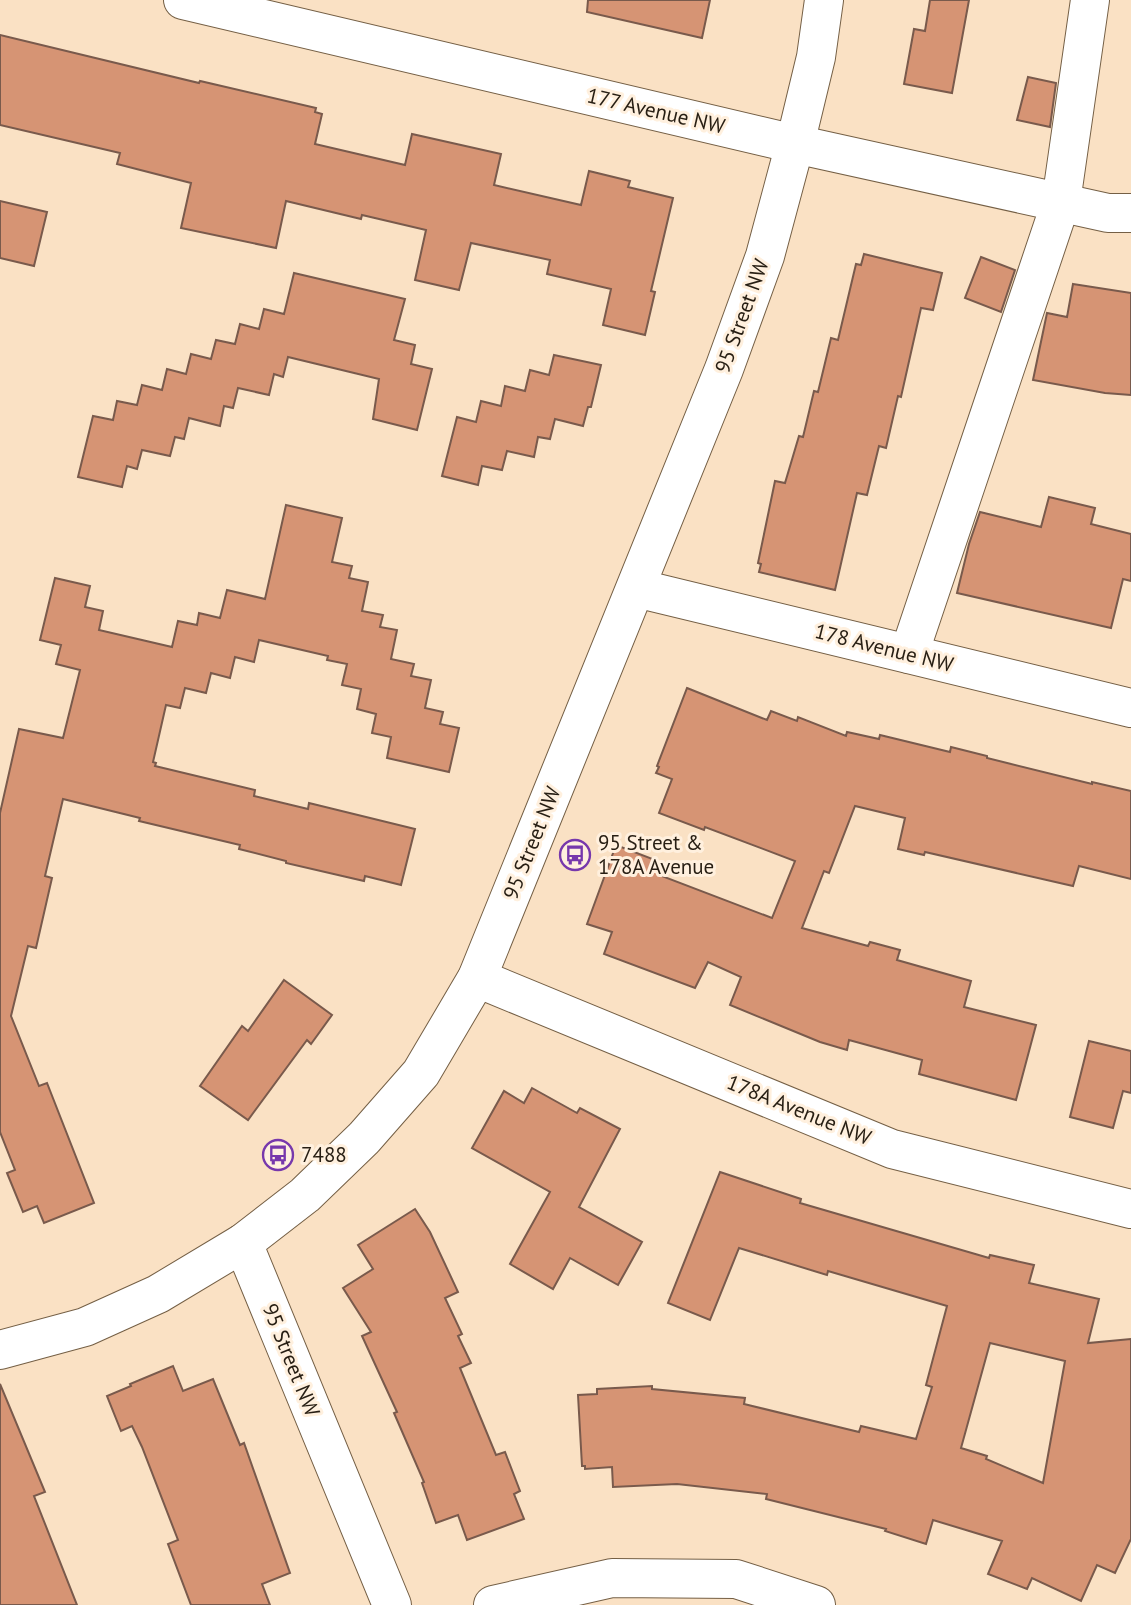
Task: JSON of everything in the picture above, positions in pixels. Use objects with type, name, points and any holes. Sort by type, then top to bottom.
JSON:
[{"type":"street","name":"177 Avenue NW","points":[[183,0],[795,144],[1108,213],[1131,213]]},
{"type":"street","name":"95 Street NW","points":[[392,1605],[243,1243],[305,1195],[364,1139],[421,1073],[477,978],[724,369],[765,256],[816,57],[824,0]]},
{"type":"street","points":[[909,654],[1061,202],[1090,0]]},
{"type":"street","name":"178 Avenue NW","points":[[636,588],[1131,708]]},
{"type":"street","name":"178A Avenue NW","points":[[477,978],[892,1149],[1131,1209]]},
{"type":"street","points":[[0,1350],[85,1327],[158,1294],[243,1243]]},
{"type":"street","points":[[493,1605],[612,1577],[736,1579],[816,1605]]},
{"type":"building","points":[[588,0],[710,0],[702,38],[587,12]]},
{"type":"building","points":[[930,0],[969,0],[952,93],[904,84],[914,29],[925,31]]},
{"type":"building","points":[[0,35],[316,108],[315,112],[322,114],[315,144],[405,165],[412,134],[501,154],[494,185],[581,205],[589,171],[630,181],[628,187],[673,198],[651,291],[655,292],[645,335],[603,325],[611,289],[547,274],[550,260],[471,243],[459,290],[415,280],[426,230],[362,215],[361,219],[286,201],[276,248],[181,228],[191,183],[117,164],[120,153],[0,125]]},
{"type":"building","points":[[1028,77],[1056,83],[1050,127],[1017,120]]},
{"type":"building","points":[[0,201],[47,212],[34,266],[0,258]]},
{"type":"building","points":[[864,254],[942,273],[933,310],[921,308],[901,397],[898,396],[886,448],[879,446],[867,495],[857,493],[835,590],[759,572],[761,564],[758,563],[775,481],[785,483],[799,436],[803,437],[814,391],[818,392],[831,338],[838,340],[856,264],[861,265]]},
{"type":"building","points":[[981,257],[1015,270],[1001,312],[965,298]]},
{"type":"building","points":[[294,273],[405,299],[394,340],[415,345],[411,364],[432,369],[417,430],[373,419],[379,379],[288,357],[283,377],[274,374],[269,395],[238,388],[233,408],[224,406],[220,426],[189,418],[184,439],[175,437],[170,456],[142,450],[137,469],[127,466],[122,487],[78,477],[93,416],[113,420],[117,401],[137,405],[142,385],[162,390],[167,369],[186,374],[191,354],[211,359],[216,340],[235,344],[240,324],[259,329],[264,309],[284,314]]},
{"type":"building","points":[[1073,284],[1131,293],[1131,395],[1033,380],[1047,313],[1067,317]]},
{"type":"building","points":[[554,355],[601,365],[591,407],[588,407],[583,426],[555,419],[550,439],[538,437],[534,457],[507,451],[502,470],[482,466],[478,485],[442,476],[457,417],[476,422],[481,401],[501,406],[505,386],[525,391],[530,370],[549,375]]},
{"type":"building","points":[[1049,497],[1095,508],[1091,524],[1131,534],[1131,581],[1123,579],[1111,628],[957,593],[980,512],[1041,527]]},
{"type":"building","points":[[286,505],[342,518],[332,562],[352,566],[349,578],[368,582],[362,611],[383,615],[380,627],[397,630],[391,659],[414,664],[411,676],[431,680],[425,708],[443,712],[440,724],[459,728],[449,772],[387,758],[391,737],[372,733],[376,714],[357,709],[361,689],[342,685],[347,664],[327,660],[328,656],[259,640],[254,662],[235,657],[230,678],[211,673],[206,693],[185,688],[180,708],[166,705],[153,762],[156,763],[155,766],[255,790],[254,796],[308,809],[309,803],[415,829],[401,885],[365,876],[364,881],[286,863],[239,849],[240,845],[139,821],[140,818],[63,799],[45,876],[52,878],[36,948],[28,946],[11,1016],[39,1086],[47,1083],[94,1203],[44,1223],[37,1206],[23,1212],[7,1173],[15,1170],[0,1132],[0,813],[19,729],[63,738],[80,670],[56,664],[61,645],[40,640],[55,578],[90,586],[85,607],[103,611],[99,630],[172,647],[178,621],[197,625],[199,613],[220,618],[227,590],[265,599]]},
{"type":"building","points":[[687,688],[767,720],[771,711],[797,721],[798,717],[846,736],[847,732],[879,739],[880,735],[950,752],[951,747],[1092,784],[1131,791],[1131,879],[1079,866],[1073,886],[925,852],[924,855],[898,849],[905,818],[855,806],[829,873],[824,871],[802,928],[868,946],[870,942],[900,950],[897,960],[971,981],[964,1007],[1036,1025],[1016,1100],[919,1074],[922,1060],[849,1040],[847,1050],[820,1042],[730,1005],[741,977],[708,962],[695,988],[604,954],[612,932],[587,924],[616,845],[663,863],[659,875],[772,918],[795,861],[705,827],[704,830],[659,813],[672,779],[656,773],[659,767],[657,766]]},
{"type":"building","points":[[284,980],[332,1015],[311,1044],[307,1040],[248,1120],[200,1086],[242,1026],[248,1031]]},
{"type":"building","points":[[1089,1041],[1131,1051],[1131,1093],[1123,1091],[1113,1128],[1070,1117]]},
{"type":"building","points":[[532,1088],[577,1113],[580,1108],[620,1129],[579,1207],[642,1242],[618,1285],[570,1258],[553,1289],[510,1264],[550,1192],[472,1148],[504,1091],[524,1103]]},
{"type":"building","points":[[720,1172],[801,1199],[800,1203],[989,1258],[990,1255],[1034,1265],[1029,1283],[1099,1299],[1088,1343],[1131,1339],[1131,1539],[1115,1573],[1097,1565],[1081,1601],[1032,1578],[1027,1589],[988,1574],[1002,1541],[933,1520],[926,1544],[885,1531],[886,1529],[766,1499],[767,1494],[677,1484],[613,1487],[612,1467],[585,1469],[585,1466],[582,1466],[578,1395],[597,1394],[597,1389],[652,1386],[652,1389],[745,1398],[744,1404],[859,1432],[861,1426],[916,1439],[932,1387],[926,1385],[947,1306],[828,1271],[827,1275],[739,1248],[710,1320],[668,1303]],"holes":[[[990,1343],[1065,1361],[1043,1483],[986,1459],[987,1456],[961,1448]]]},
{"type":"building","points":[[415,1209],[430,1232],[458,1292],[445,1298],[462,1334],[458,1336],[471,1363],[460,1368],[496,1455],[505,1452],[520,1491],[514,1494],[524,1519],[467,1540],[458,1515],[436,1523],[422,1483],[424,1482],[394,1413],[397,1412],[362,1336],[371,1332],[343,1288],[373,1269],[358,1245]]},
{"type":"building","points":[[173,1366],[183,1391],[213,1379],[240,1445],[244,1443],[290,1573],[262,1584],[270,1605],[191,1605],[168,1544],[178,1540],[142,1447],[132,1426],[121,1431],[107,1396]]},
{"type":"building","points":[[0,1384],[45,1492],[34,1496],[77,1605],[0,1605]]},
{"type":"place","name":"95 Street & 178A Avenue","points":[[575,855]]},
{"type":"place","name":"7488","points":[[278,1155]]}]
